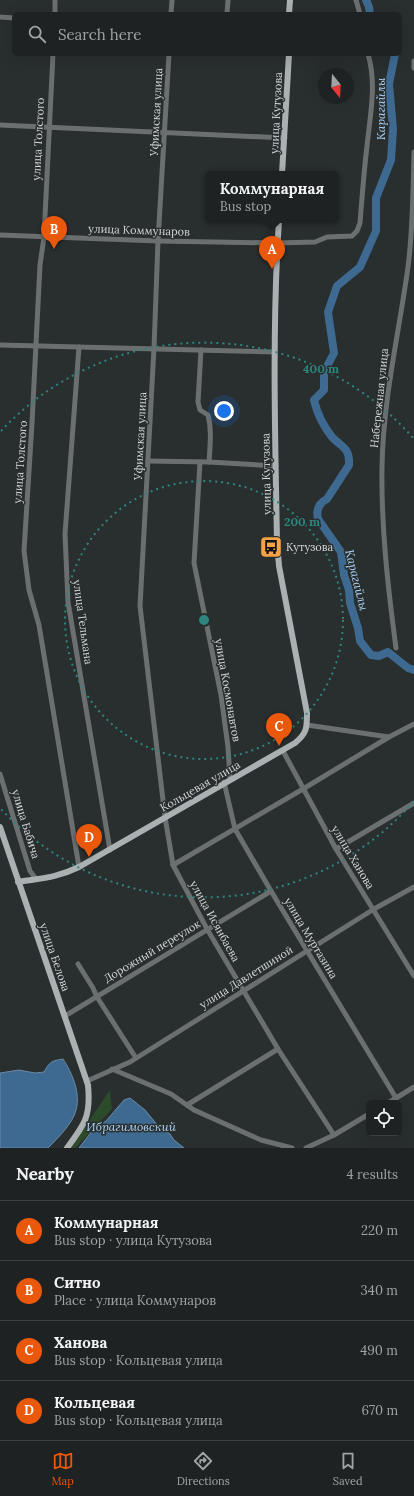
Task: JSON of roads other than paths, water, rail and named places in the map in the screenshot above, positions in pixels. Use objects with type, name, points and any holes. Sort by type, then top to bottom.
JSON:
[{"type":"main road","points":[[289,12],[290,0]]},
{"type":"main road","name":"улица Кутузова","points":[[282,171],[290,56]]},
{"type":"main road","name":"улица Кутузова","points":[[279,223],[274,352],[277,541],[279,566],[307,712],[307,725]]},
{"type":"main road","name":"Кольцевая улица","points":[[18,882],[46,879],[79,867],[227,781],[283,751],[300,738],[306,731],[307,725]]},
{"type":"main road","name":"улица Белова","points":[[0,827],[87,1081],[89,1110],[81,1129],[67,1148]]},
{"type":"street","points":[[55,0],[55,12]]},
{"type":"street","points":[[171,12],[172,0]]},
{"type":"street","points":[[227,12],[228,0]]},
{"type":"street","points":[[356,0],[359,12]]},
{"type":"street","points":[[0,17],[12,18]]},
{"type":"street","name":"улица Толстого","points":[[53,56],[44,237],[40,265],[24,551],[29,590],[39,625],[79,867]]},
{"type":"street","name":"Уфимская улица","points":[[165,817],[140,606],[169,56]]},
{"type":"street","name":"улица Коммунаров","points":[[0,235],[277,244],[315,242],[326,237],[352,236],[357,231],[360,223],[371,113],[371,63],[369,56]]},
{"type":"street","points":[[414,61],[414,68]]},
{"type":"street","points":[[0,125],[285,138]]},
{"type":"street","name":"Набережная улица","points":[[396,648],[384,534],[382,467],[388,392],[412,238],[414,152]]},
{"type":"street","points":[[0,345],[274,352]]},
{"type":"street","name":"улица Тельмана","points":[[79,347],[65,534],[68,602],[110,850]]},
{"type":"street","points":[[201,350],[198,402],[200,410],[208,415],[210,421],[211,442],[209,462]]},
{"type":"street","points":[[148,461],[209,462],[276,466]]},
{"type":"street","name":"улица Космонавтов","points":[[200,462],[194,563],[221,695],[228,747],[227,781]]},
{"type":"street","points":[[173,865],[389,737],[414,724]]},
{"type":"street","points":[[307,725],[389,737]]},
{"type":"street","name":"улица Ханова","points":[[283,751],[336,849],[412,970],[414,976]]},
{"type":"street","name":"улица Бабича","points":[[0,774],[30,871],[36,879]]},
{"type":"street","name":"улица Муртазина","points":[[227,781],[235,829],[396,1098]]},
{"type":"street","points":[[336,849],[414,803]]},
{"type":"street","name":"улица Исянбаева","points":[[165,817],[173,865],[207,929],[278,1049],[334,1135]]},
{"type":"street","name":"улица Давлетшиной","points":[[87,1081],[130,1062],[374,909],[414,887]]},
{"type":"street","name":"Дорожный переулок","points":[[65,1016],[271,891]]},
{"type":"street","points":[[78,964],[93,988],[96,996],[136,1058]]},
{"type":"street","points":[[187,1105],[278,1049]]},
{"type":"street","points":[[112,1069],[170,1094],[194,1110],[261,1140],[292,1148]]},
{"type":"street","points":[[393,1100],[414,1087]]},
{"type":"street","points":[[306,1148],[334,1135],[366,1116]]},
{"type":"water","points":[[63,1059],[70,1070],[75,1083],[77,1104],[72,1120],[48,1148],[0,1148],[0,1073],[19,1070],[35,1073],[44,1072],[52,1062]]},
{"type":"water","name":"Ибрагимовский","points":[[130,1098],[145,1110],[159,1127],[170,1134],[174,1140],[184,1148],[79,1148],[92,1131],[106,1121],[124,1100]]},
{"type":"waterway","name":"Карагайлы","points":[[366,0],[370,12]]},
{"type":"waterway","name":"Карагайлы","points":[[395,56],[389,84],[393,129],[391,160],[376,198],[376,231],[360,267],[337,286],[328,312],[334,353],[324,372],[324,390],[314,400],[326,429],[347,451],[349,465],[327,499],[320,505],[317,516],[341,552],[344,575],[349,590],[350,603],[358,628],[360,641],[371,655],[379,656],[388,652],[408,668],[414,670]]},
{"type":"place","name":"Ситно","points":[[54,249]]},
{"type":"place","name":"Коммунарная","points":[[272,269]]},
{"type":"place","name":"Кутузова","points":[[271,547]]},
{"type":"place","name":"Ханова","points":[[279,746]]},
{"type":"place","name":"Кольцевая","points":[[89,857]]}]
